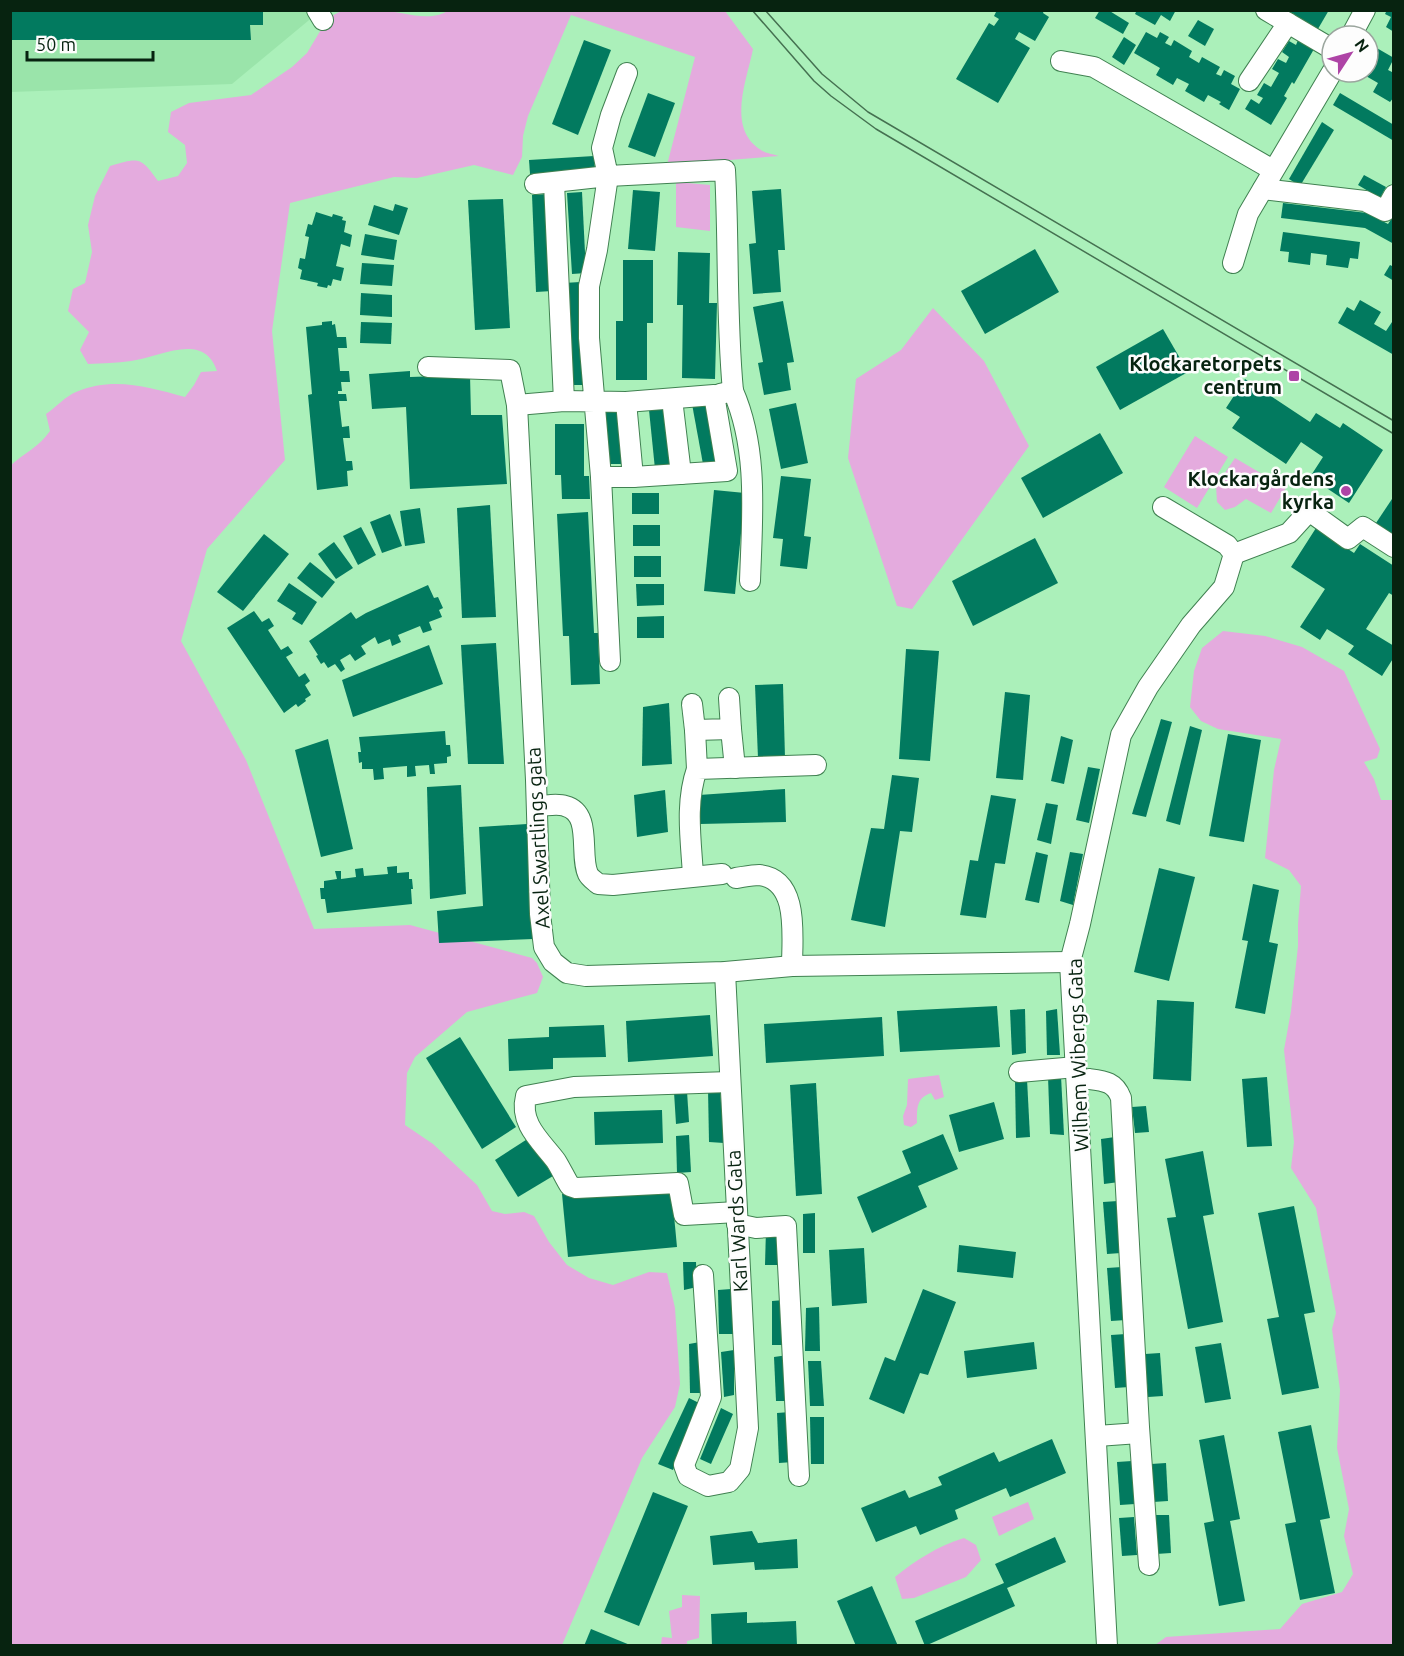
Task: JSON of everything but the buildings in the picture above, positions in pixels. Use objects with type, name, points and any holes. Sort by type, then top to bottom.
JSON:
[{"type":"street","points":[[1266,10],[1320,42]]},
{"type":"street","points":[[1357,24],[1365,10]]},
{"type":"street","points":[[1249,81],[1288,23]]},
{"type":"street","points":[[1061,61],[1094,67],[1273,170]]},
{"type":"street","points":[[610,661],[600,477],[589,338],[589,286],[608,176],[602,148],[611,115],[627,74]]},
{"type":"street","points":[[1233,263],[1248,214],[1325,84]]},
{"type":"street","points":[[564,401],[545,183],[608,176],[725,170],[728,219],[728,307],[724,393],[727,471],[600,477]]},
{"type":"street","points":[[1263,189],[1365,201],[1385,211],[1394,195]]},
{"type":"street","name":"Axel Swartlings gata","points":[[428,367],[510,370],[517,405],[537,807],[540,914],[544,947],[552,962],[567,974],[586,976],[725,972],[792,966],[1070,962]]},
{"type":"street","points":[[517,405],[564,401],[626,402],[724,393]]},
{"type":"street","points":[[724,393],[742,411],[752,468],[750,581]]},
{"type":"street","points":[[672,399],[681,474]]},
{"type":"street","points":[[626,402],[633,477]]},
{"type":"street","points":[[1163,507],[1227,545],[1234,554],[1289,533],[1309,512],[1348,539],[1363,527],[1394,547]]},
{"type":"street","name":"Wilhem Wibergs Gata","points":[[1107,1646],[1083,1073],[1070,962],[1121,735],[1148,687],[1191,625],[1224,587],[1234,554]]},
{"type":"street","points":[[729,698],[735,768]]},
{"type":"street","points":[[692,704],[697,769],[691,786],[690,808],[693,875]]},
{"type":"street","points":[[695,730],[731,729]]},
{"type":"street","points":[[697,769],[816,765]]},
{"type":"street","points":[[537,807],[563,805],[575,812],[581,822],[584,860],[589,875],[598,884],[613,885],[693,875],[760,875],[780,883],[789,897],[792,966]]},
{"type":"street","name":"Karl Wards Gata","points":[[703,1275],[711,1397],[684,1465],[688,1476],[708,1486],[729,1482],[740,1469],[748,1428],[725,972]]},
{"type":"street","points":[[1019,1072],[1083,1073],[1109,1082],[1118,1090],[1121,1098],[1139,1433],[1149,1564]]},
{"type":"street","points":[[730,1082],[574,1087],[526,1096],[523,1107],[526,1120],[534,1135],[557,1162],[570,1186],[576,1188],[678,1183],[684,1215],[737,1218],[756,1228],[786,1226],[799,1476]]},
{"type":"street","points":[[1097,1436],[1139,1433]]},
{"type":"shaded area","points":[[343,10],[382,10],[416,16],[434,16],[449,10],[725,11],[753,49],[742,103],[744,129],[750,141],[761,150],[779,156],[667,165],[695,57],[571,15],[528,116],[523,136],[522,157],[513,175],[474,165],[417,178],[394,177],[290,203],[272,331],[285,460],[207,549],[181,641],[246,760],[314,929],[410,925],[532,958],[537,963],[543,977],[537,993],[467,1012],[415,1057],[407,1073],[405,1125],[433,1144],[477,1185],[492,1211],[505,1214],[524,1212],[534,1216],[549,1242],[567,1265],[589,1278],[613,1285],[649,1272],[667,1273],[675,1308],[680,1384],[675,1407],[642,1458],[562,1645],[11,1645],[10,466],[46,437],[50,431],[46,414],[76,392],[90,387],[117,384],[144,387],[185,397],[201,372],[217,371],[211,359],[202,352],[192,349],[131,361],[88,364],[80,350],[89,332],[68,311],[73,289],[85,283],[92,252],[88,225],[95,196],[110,166],[127,161],[143,163],[158,181],[178,176],[187,163],[185,145],[168,132],[171,112],[189,103],[251,95],[292,67],[307,53],[328,18]]},
{"type":"shaded area","points":[[10,11],[320,11],[232,84],[11,92]]},
{"type":"shaded area","points":[[676,182],[710,185],[710,231],[676,227]]},
{"type":"shaded area","points":[[933,308],[984,361],[1029,446],[912,609],[897,606],[848,458],[856,379],[901,350]]},
{"type":"shaded area","points":[[1195,436],[1228,457],[1197,508],[1164,487]]},
{"type":"shaded area","points":[[1235,458],[1286,488],[1271,513],[1246,499],[1235,507],[1225,510],[1217,502],[1216,486]]},
{"type":"shaded area","points":[[1223,631],[1265,636],[1302,647],[1344,671],[1380,749],[1377,758],[1364,762],[1374,779],[1381,800],[1392,800],[1393,805],[1393,1645],[1155,1645],[1166,1637],[1280,1629],[1302,1604],[1342,1592],[1353,1574],[1344,1536],[1349,1509],[1337,1448],[1340,1390],[1332,1329],[1336,1313],[1316,1208],[1291,1168],[1294,1142],[1284,1050],[1298,946],[1301,886],[1289,870],[1265,858],[1274,770],[1281,739],[1218,729],[1201,721],[1190,707],[1194,671],[1202,648]]},
{"type":"shaded area","points":[[939,1075],[944,1097],[935,1100],[931,1093],[926,1095],[918,1105],[917,1123],[911,1127],[904,1125],[908,1079]]},
{"type":"shaded area","points":[[1028,1502],[1034,1519],[999,1536],[992,1517]]},
{"type":"shaded area","points":[[964,1538],[976,1545],[981,1560],[966,1577],[914,1598],[902,1599],[895,1577],[928,1554]]},
{"type":"shaded area","points":[[682,1595],[700,1596],[699,1638],[687,1641],[687,1645],[661,1645],[662,1637],[672,1638],[669,1611],[682,1607]]},
{"type":"tram line","points":[[752,10],[814,81],[876,129],[1394,434]]},
{"type":"tram line","points":[[765,10],[822,74],[868,112],[1394,421]]},
{"type":"place","name":"Klockaretorpets centrum","points":[[1294,376]]},
{"type":"place","name":"Klockargårdens kyrka","points":[[1346,491]]}]
